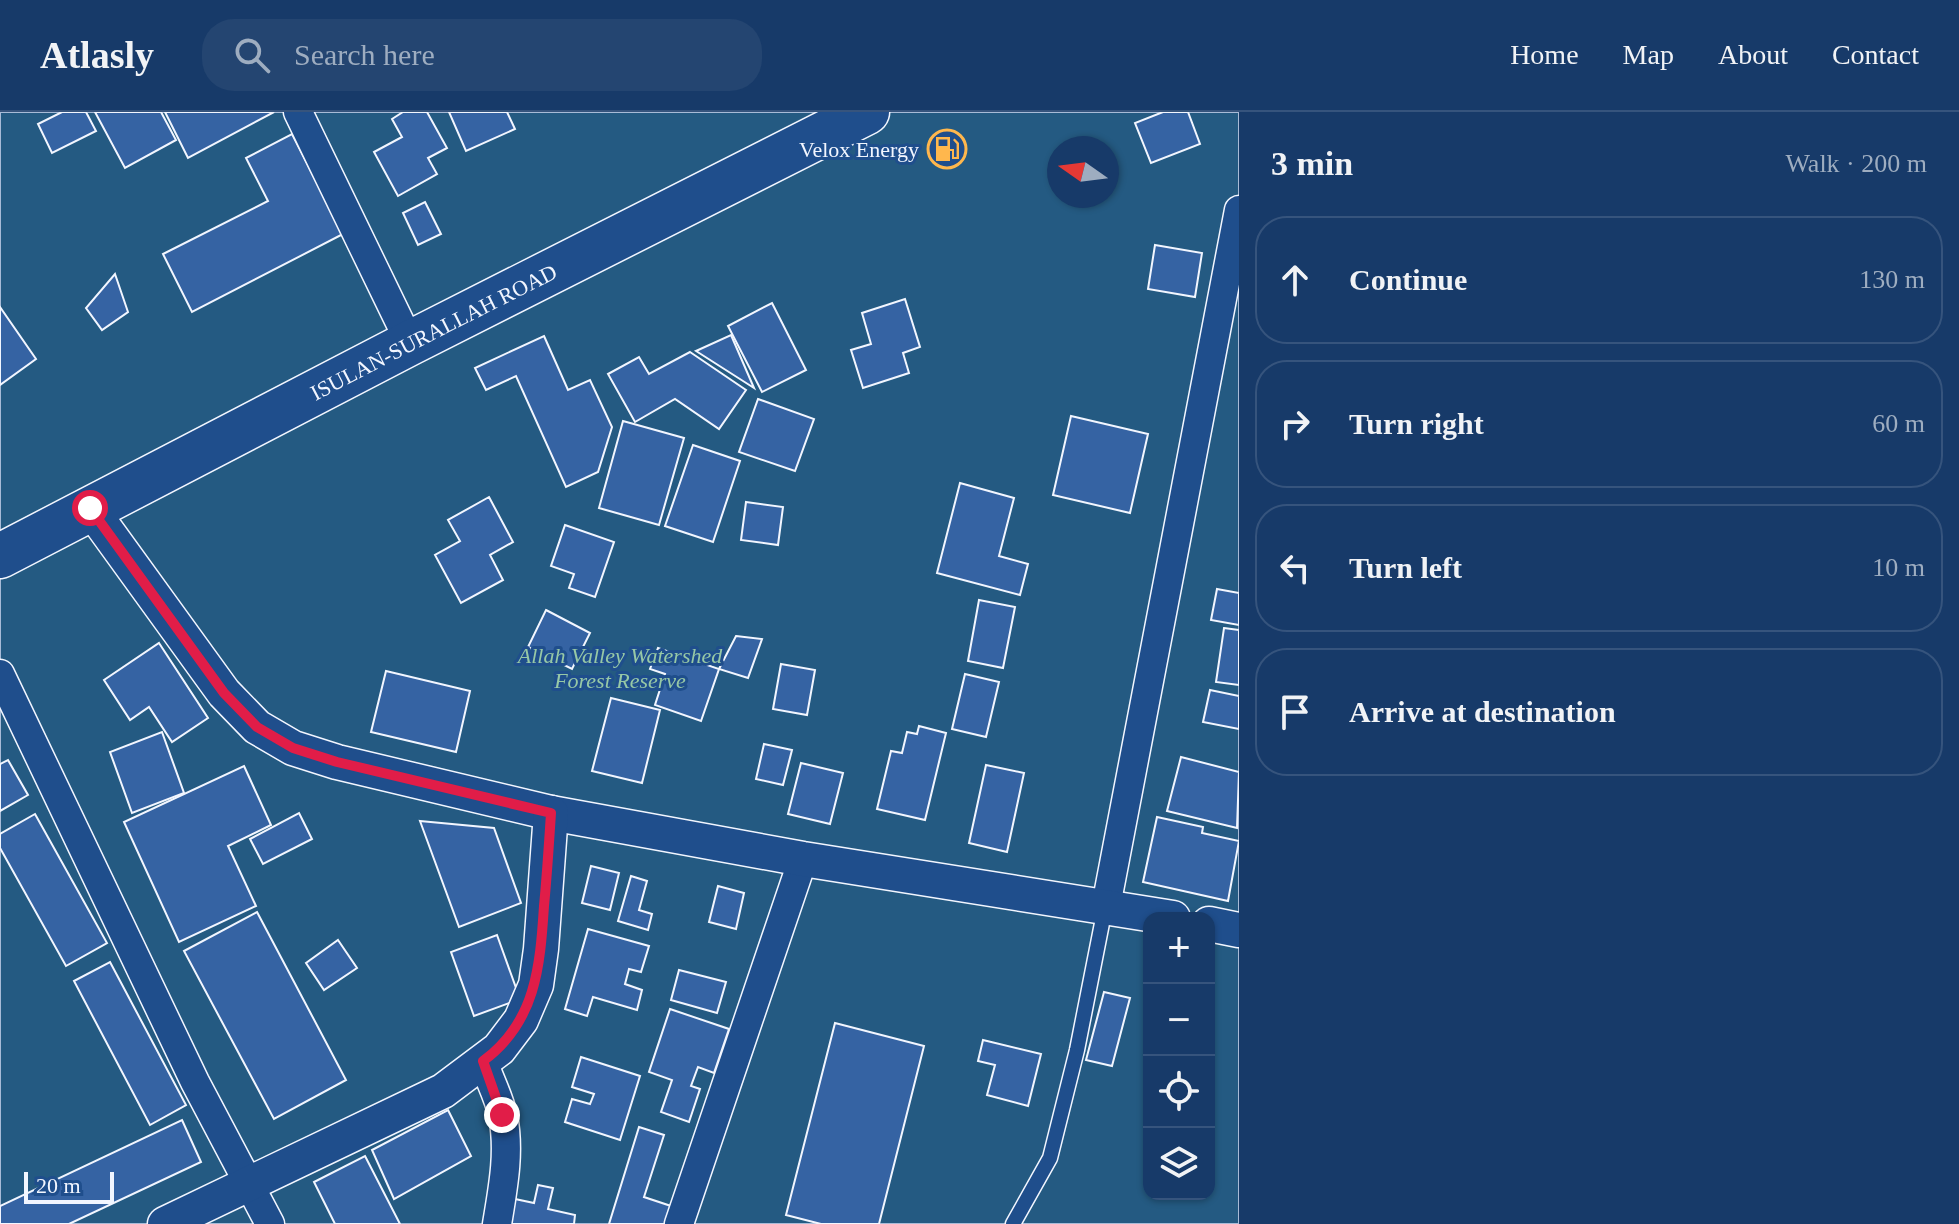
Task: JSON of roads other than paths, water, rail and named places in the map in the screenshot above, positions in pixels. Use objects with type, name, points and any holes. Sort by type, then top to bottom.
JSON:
[{"type":"highway","name":"ISULAN-SURALLAH ROAD","points":[[0,556],[410,343],[867,112]]},
{"type":"street","points":[[298,112],[410,343]]},
{"type":"street","points":[[1106,906],[1239,210]]},
{"type":"street","points":[[90,508],[224,693],[257,727],[293,748],[337,762],[551,813],[803,859],[1143,913]]},
{"type":"street","points":[[0,674],[195,1082],[270,1224]]},
{"type":"street","points":[[165,1224],[443,1091],[499,1049],[521,1020],[536,985],[551,813]]},
{"type":"street","points":[[679,1224],[803,859]]},
{"type":"street","points":[[1215,925],[1239,930]]},
{"type":"street","points":[[483,1061],[502,1115],[505,1148],[505,1178],[497,1224]]},
{"type":"lane","points":[[1013,1224],[1050,1158],[1077,1050],[1106,906]]},
{"type":"place","name":"Velox Energy","points":[[947,149]]},
{"type":"park label","name":"Allah Valley Watershed Forest Reserve","points":[[620,668]]}]
